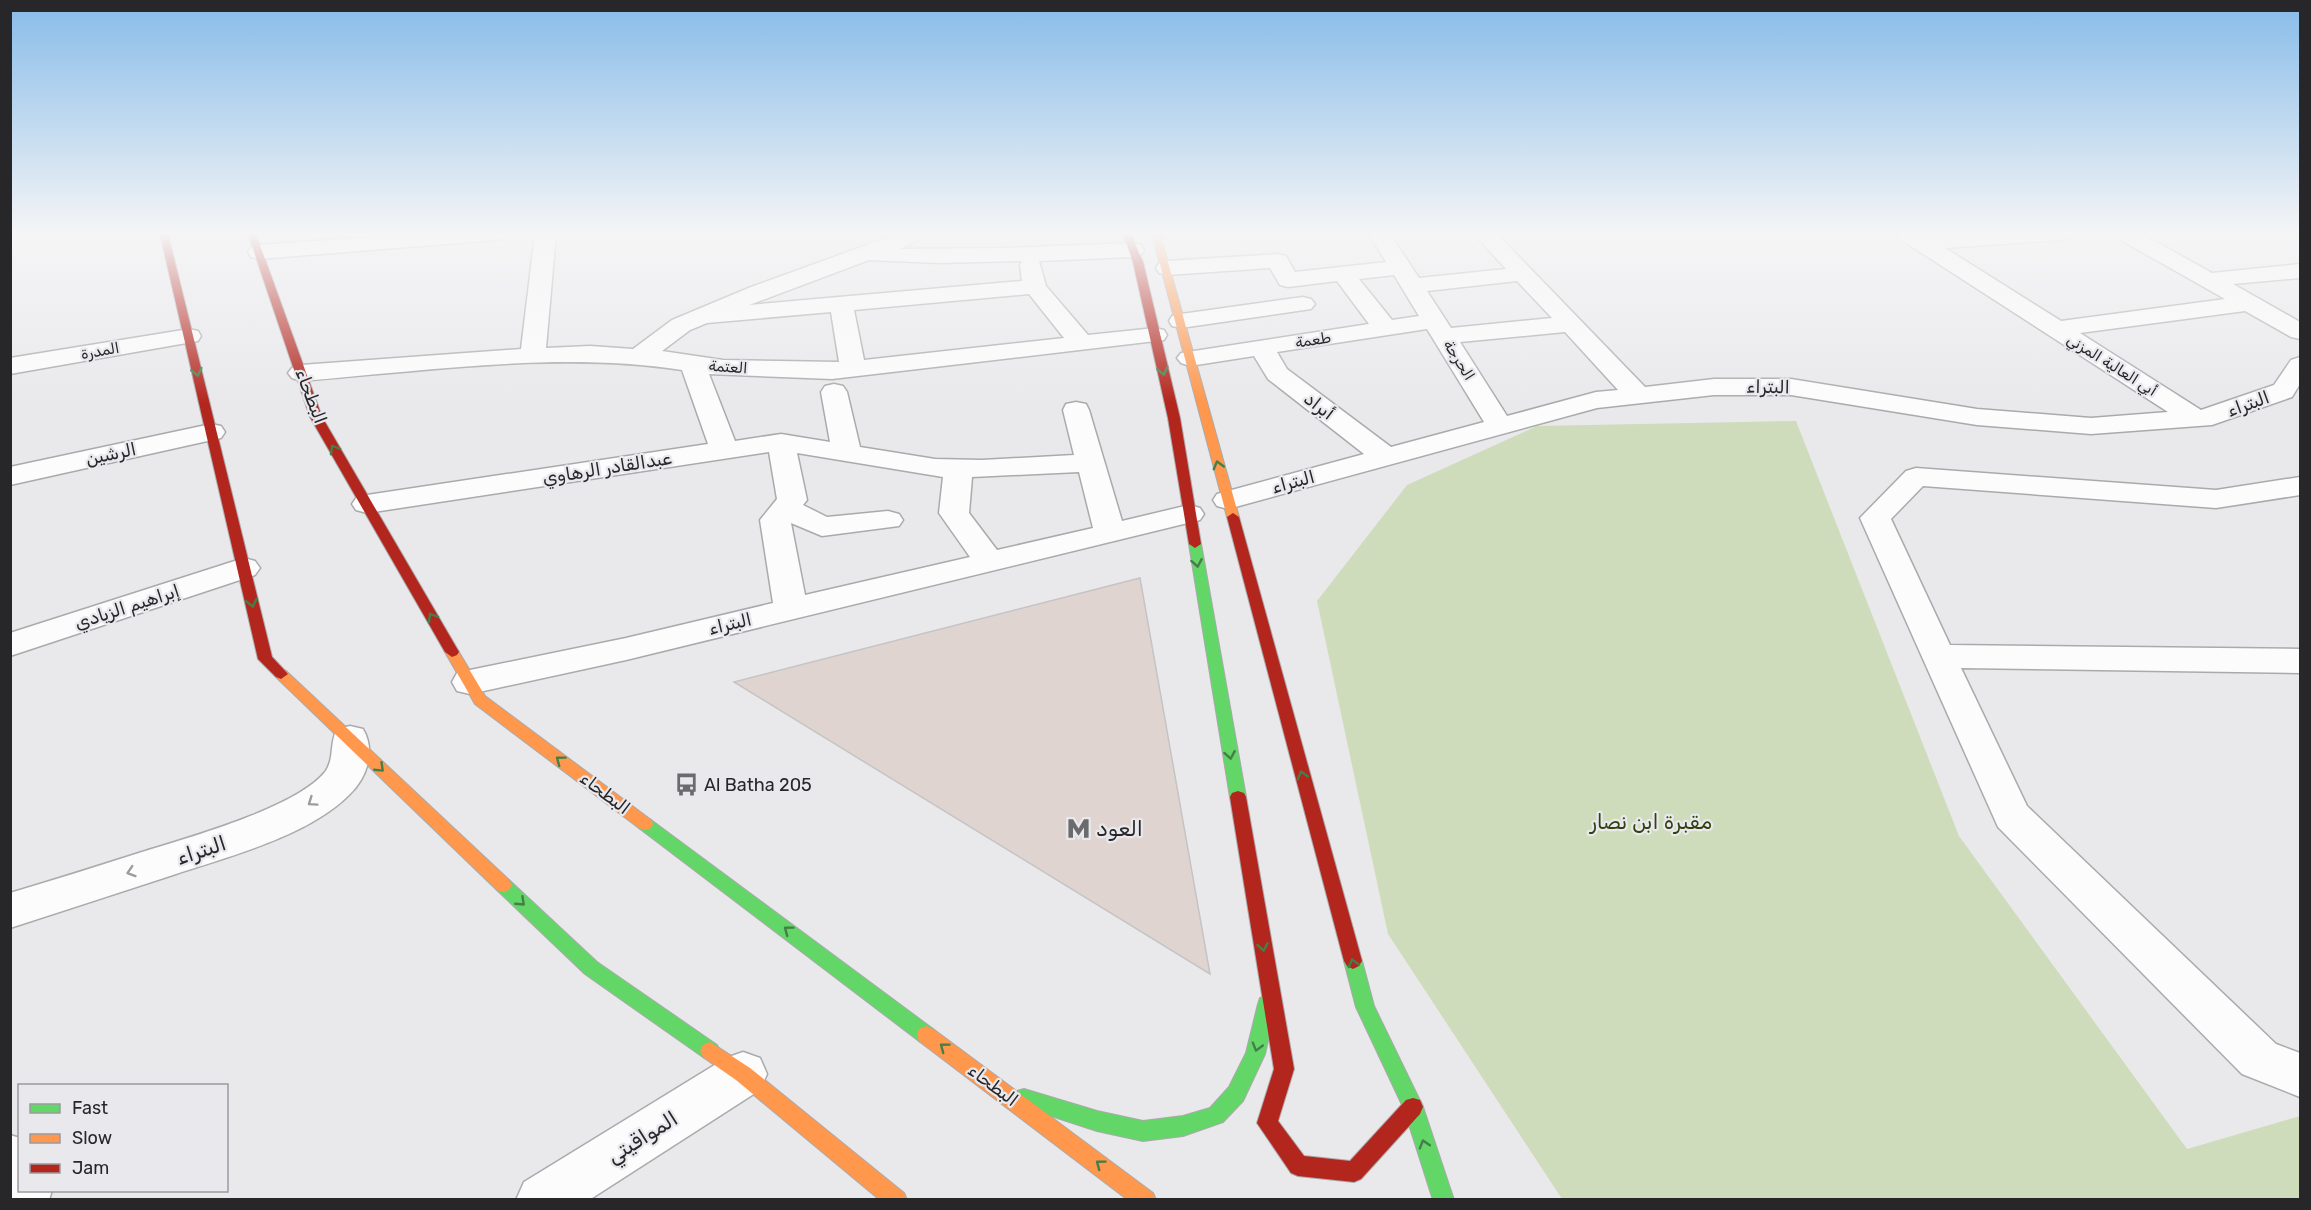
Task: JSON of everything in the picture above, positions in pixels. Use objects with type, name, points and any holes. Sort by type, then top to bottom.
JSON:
[{"type":"main road","points":[[178,290],[265,659],[591,968],[743,1074],[897,1200]]},
{"type":"main road","name":"البطحاء","points":[[272,290],[316,417],[480,700],[1146,1200]]},
{"type":"main road","points":[[1143,290],[1174,418],[1284,1069],[1267,1123],[1298,1166],[1354,1172],[1413,1107]]},
{"type":"main road","points":[[1173,290],[1365,1007],[1413,1107],[1444,1200]]},
{"type":"main road","points":[[1003,1092],[1143,1131],[1183,1126],[1216,1114],[1236,1094],[1255,1054],[1270,990]]},
{"type":"street","points":[[533,356],[539,290]]},
{"type":"street","points":[[639,357],[681,325],[763,290]]},
{"type":"street","points":[[919,298],[920,290]]},
{"type":"street","points":[[703,316],[998,290]]},
{"type":"street","points":[[1038,290],[1082,343]]},
{"type":"street","points":[[1295,290],[1303,304],[1345,335]]},
{"type":"street","points":[[1357,290],[1386,329]]},
{"type":"street","name":"الحرجة","points":[[1416,290],[1500,426]]},
{"type":"street","points":[[1539,290],[1638,395]]},
{"type":"street","name":"أبي العالية المزني","points":[[1996,290],[2196,418]]},
{"type":"street","points":[[2226,290],[2301,333]]},
{"type":"street","points":[[2056,329],[2248,303]]},
{"type":"street","points":[[841,304],[853,368]]},
{"type":"street","points":[[1180,321],[1303,304]]},
{"type":"street","name":"طعمة","points":[[1190,358],[1386,329],[1571,324]]},
{"type":"street","name":"العتمة","points":[[301,373],[590,354],[639,357],[723,368],[832,370],[1155,335]]},
{"type":"street","name":"المدرة","points":[[10,366],[189,336]]},
{"type":"street","name":"أبراد","points":[[1261,347],[1277,374],[1386,457]]},
{"type":"street","points":[[693,364],[724,450]]},
{"type":"street","name":"البتراء","points":[[1228,500],[1596,400],[1714,387],[1791,387],[1989,418],[2091,426],[2212,417],[2283,391],[2301,365]]},
{"type":"street","points":[[834,392],[847,454]]},
{"type":"street","points":[[1076,410],[1110,533]]},
{"type":"street","name":"الرشين","points":[[10,476],[211,432]]},
{"type":"street","points":[[781,442],[792,500],[775,520],[791,609]]},
{"type":"street","name":"عبدالقادر الرهاوي","points":[[367,504],[781,442],[934,468],[1091,463]]},
{"type":"street","points":[[958,468],[954,513],[990,562]]},
{"type":"street","points":[[2301,486],[2216,499],[1916,477],[1875,518],[2012,816],[2259,1059],[2301,1075]]},
{"type":"street","points":[[785,508],[822,526],[888,520]]},
{"type":"street","name":"البتراء","points":[[470,682],[791,609],[1189,514]]},
{"type":"street","name":"إبراهيم الزيادي","points":[[10,645],[244,568]]},
{"type":"street","points":[[1939,656],[2301,661]]},
{"type":"street","name":"البتراء","points":[[10,911],[243,836],[308,806],[337,784],[351,762],[350,739]]},
{"type":"street","name":"المواقيتي","points":[[542,1200],[743,1074]]},
{"type":"street","points":[[10,1199],[25,1192]]},
{"type":"green space","name":"مقبرة ابن نصار","points":[[1796,421],[1959,836],[2187,1149],[2300,1116],[2300,1199],[1562,1199],[1388,934],[1317,601],[1407,485],[1537,426]]},
{"type":"building","name":"العود","points":[[1140,578],[1210,974],[734,682]]},
{"type":"traffic: fast","points":[[1195,544],[1238,797]]},
{"type":"traffic: fast","points":[[645,824],[926,1035]]},
{"type":"traffic: fast","points":[[503,885],[591,968],[710,1051]]},
{"type":"traffic: fast","points":[[1353,961],[1365,1007],[1413,1107],[1444,1200]]},
{"type":"traffic: fast","points":[[1024,1098],[1097,1121],[1143,1131],[1183,1126],[1216,1115],[1236,1094],[1255,1054],[1267,1004]]},
{"type":"traffic: slow","points":[[1171,290],[1233,517]]},
{"type":"traffic: slow","points":[[452,652],[480,700],[645,824]]},
{"type":"traffic: slow","points":[[281,674],[503,885]]},
{"type":"traffic: slow","points":[[926,1035],[1146,1200]]},
{"type":"traffic: slow","points":[[710,1051],[743,1074],[897,1200]]},
{"type":"traffic: jam","points":[[177,290],[265,659],[281,674]]},
{"type":"traffic: jam","points":[[272,290],[316,417],[452,652]]},
{"type":"traffic: jam","points":[[1145,290],[1174,418],[1195,544]]},
{"type":"traffic: jam","points":[[1233,517],[1353,961]]},
{"type":"traffic: jam","points":[[1238,797],[1284,1069],[1267,1123],[1298,1166],[1354,1172],[1413,1107]]},
{"type":"place","name":"Al Batha 205","points":[[686,785]]},
{"type":"place","name":"العود","points":[[1078,828]]}]
